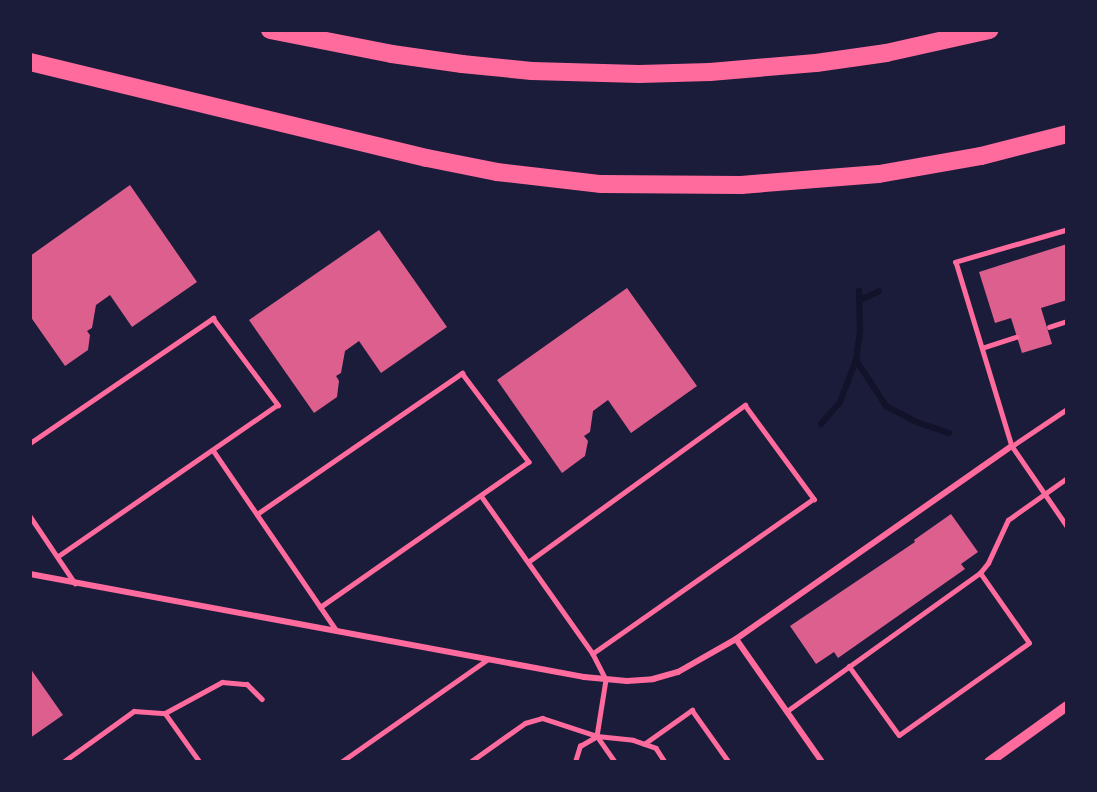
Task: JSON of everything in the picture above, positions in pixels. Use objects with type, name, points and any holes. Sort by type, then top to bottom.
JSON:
[{"type":"highway","points":[[270,30],[427,60],[532,71],[627,74],[710,72],[816,63],[886,53],[989,30]]},
{"type":"highway","points":[[30,50],[159,93]]},
{"type":"highway","points":[[30,62],[461,165],[549,178],[637,186],[776,184],[879,174],[981,156],[1067,134]]},
{"type":"street","points":[[30,574],[606,680],[644,680],[678,672],[736,639],[1012,446]]},
{"type":"street","points":[[736,639],[822,762]]},
{"type":"street","points":[[989,762],[1067,706]]},
{"type":"lane","points":[[1067,230],[957,262],[1012,446],[1067,526]]},
{"type":"lane","points":[[30,443],[213,318],[278,405],[58,557]]},
{"type":"lane","points":[[1049,327],[1067,321]]},
{"type":"lane","points":[[982,348],[1016,337]]},
{"type":"lane","points":[[257,514],[462,373],[529,462],[482,497],[321,607]]},
{"type":"lane","points":[[528,562],[745,405],[814,499],[594,654]]},
{"type":"lane","points":[[1012,446],[1067,409]]},
{"type":"lane","points":[[213,450],[336,631]]},
{"type":"lane","points":[[787,711],[980,573],[988,563],[1008,520],[1067,478]]},
{"type":"lane","points":[[482,497],[594,654],[606,680],[597,736],[615,762]]},
{"type":"lane","points":[[30,516],[75,583]]},
{"type":"lane","points":[[849,666],[899,735],[1029,643],[980,573]]},
{"type":"lane","points":[[341,762],[488,659]]},
{"type":"lane","points":[[63,762],[134,711],[165,713],[222,682],[247,684],[262,699]]},
{"type":"lane","points":[[644,744],[692,710],[729,762]]},
{"type":"lane","points":[[165,713],[200,762]]},
{"type":"lane","points":[[470,762],[525,723],[542,718],[597,736],[656,748],[666,762]]},
{"type":"lane","points":[[575,762],[580,746],[597,736]]},
{"type":"building","points":[[130,185],[197,282],[132,327],[110,295],[96,305],[92,328],[87,331],[90,335],[88,350],[65,366],[30,316],[30,256]]},
{"type":"building","points":[[379,230],[447,327],[381,373],[359,341],[345,351],[341,373],[336,376],[339,381],[337,397],[314,413],[249,320]]},
{"type":"building","points":[[1067,244],[1067,300],[1041,308],[1052,344],[1022,353],[1011,318],[995,323],[979,272]]},
{"type":"building","points":[[627,288],[697,386],[631,433],[608,400],[593,411],[590,432],[584,436],[588,441],[585,456],[562,473],[497,380]]},
{"type":"building","points":[[951,514],[978,552],[961,564],[965,569],[838,658],[834,652],[816,664],[790,626],[915,542],[914,540]]},
{"type":"building","points":[[30,668],[63,715],[30,738]]},
{"type":"waterway","points":[[859,291],[860,332],[856,360],[886,406],[914,421],[949,433]]},
{"type":"waterway","points":[[860,300],[879,291]]},
{"type":"waterway","points":[[821,424],[840,402],[856,360]]}]
